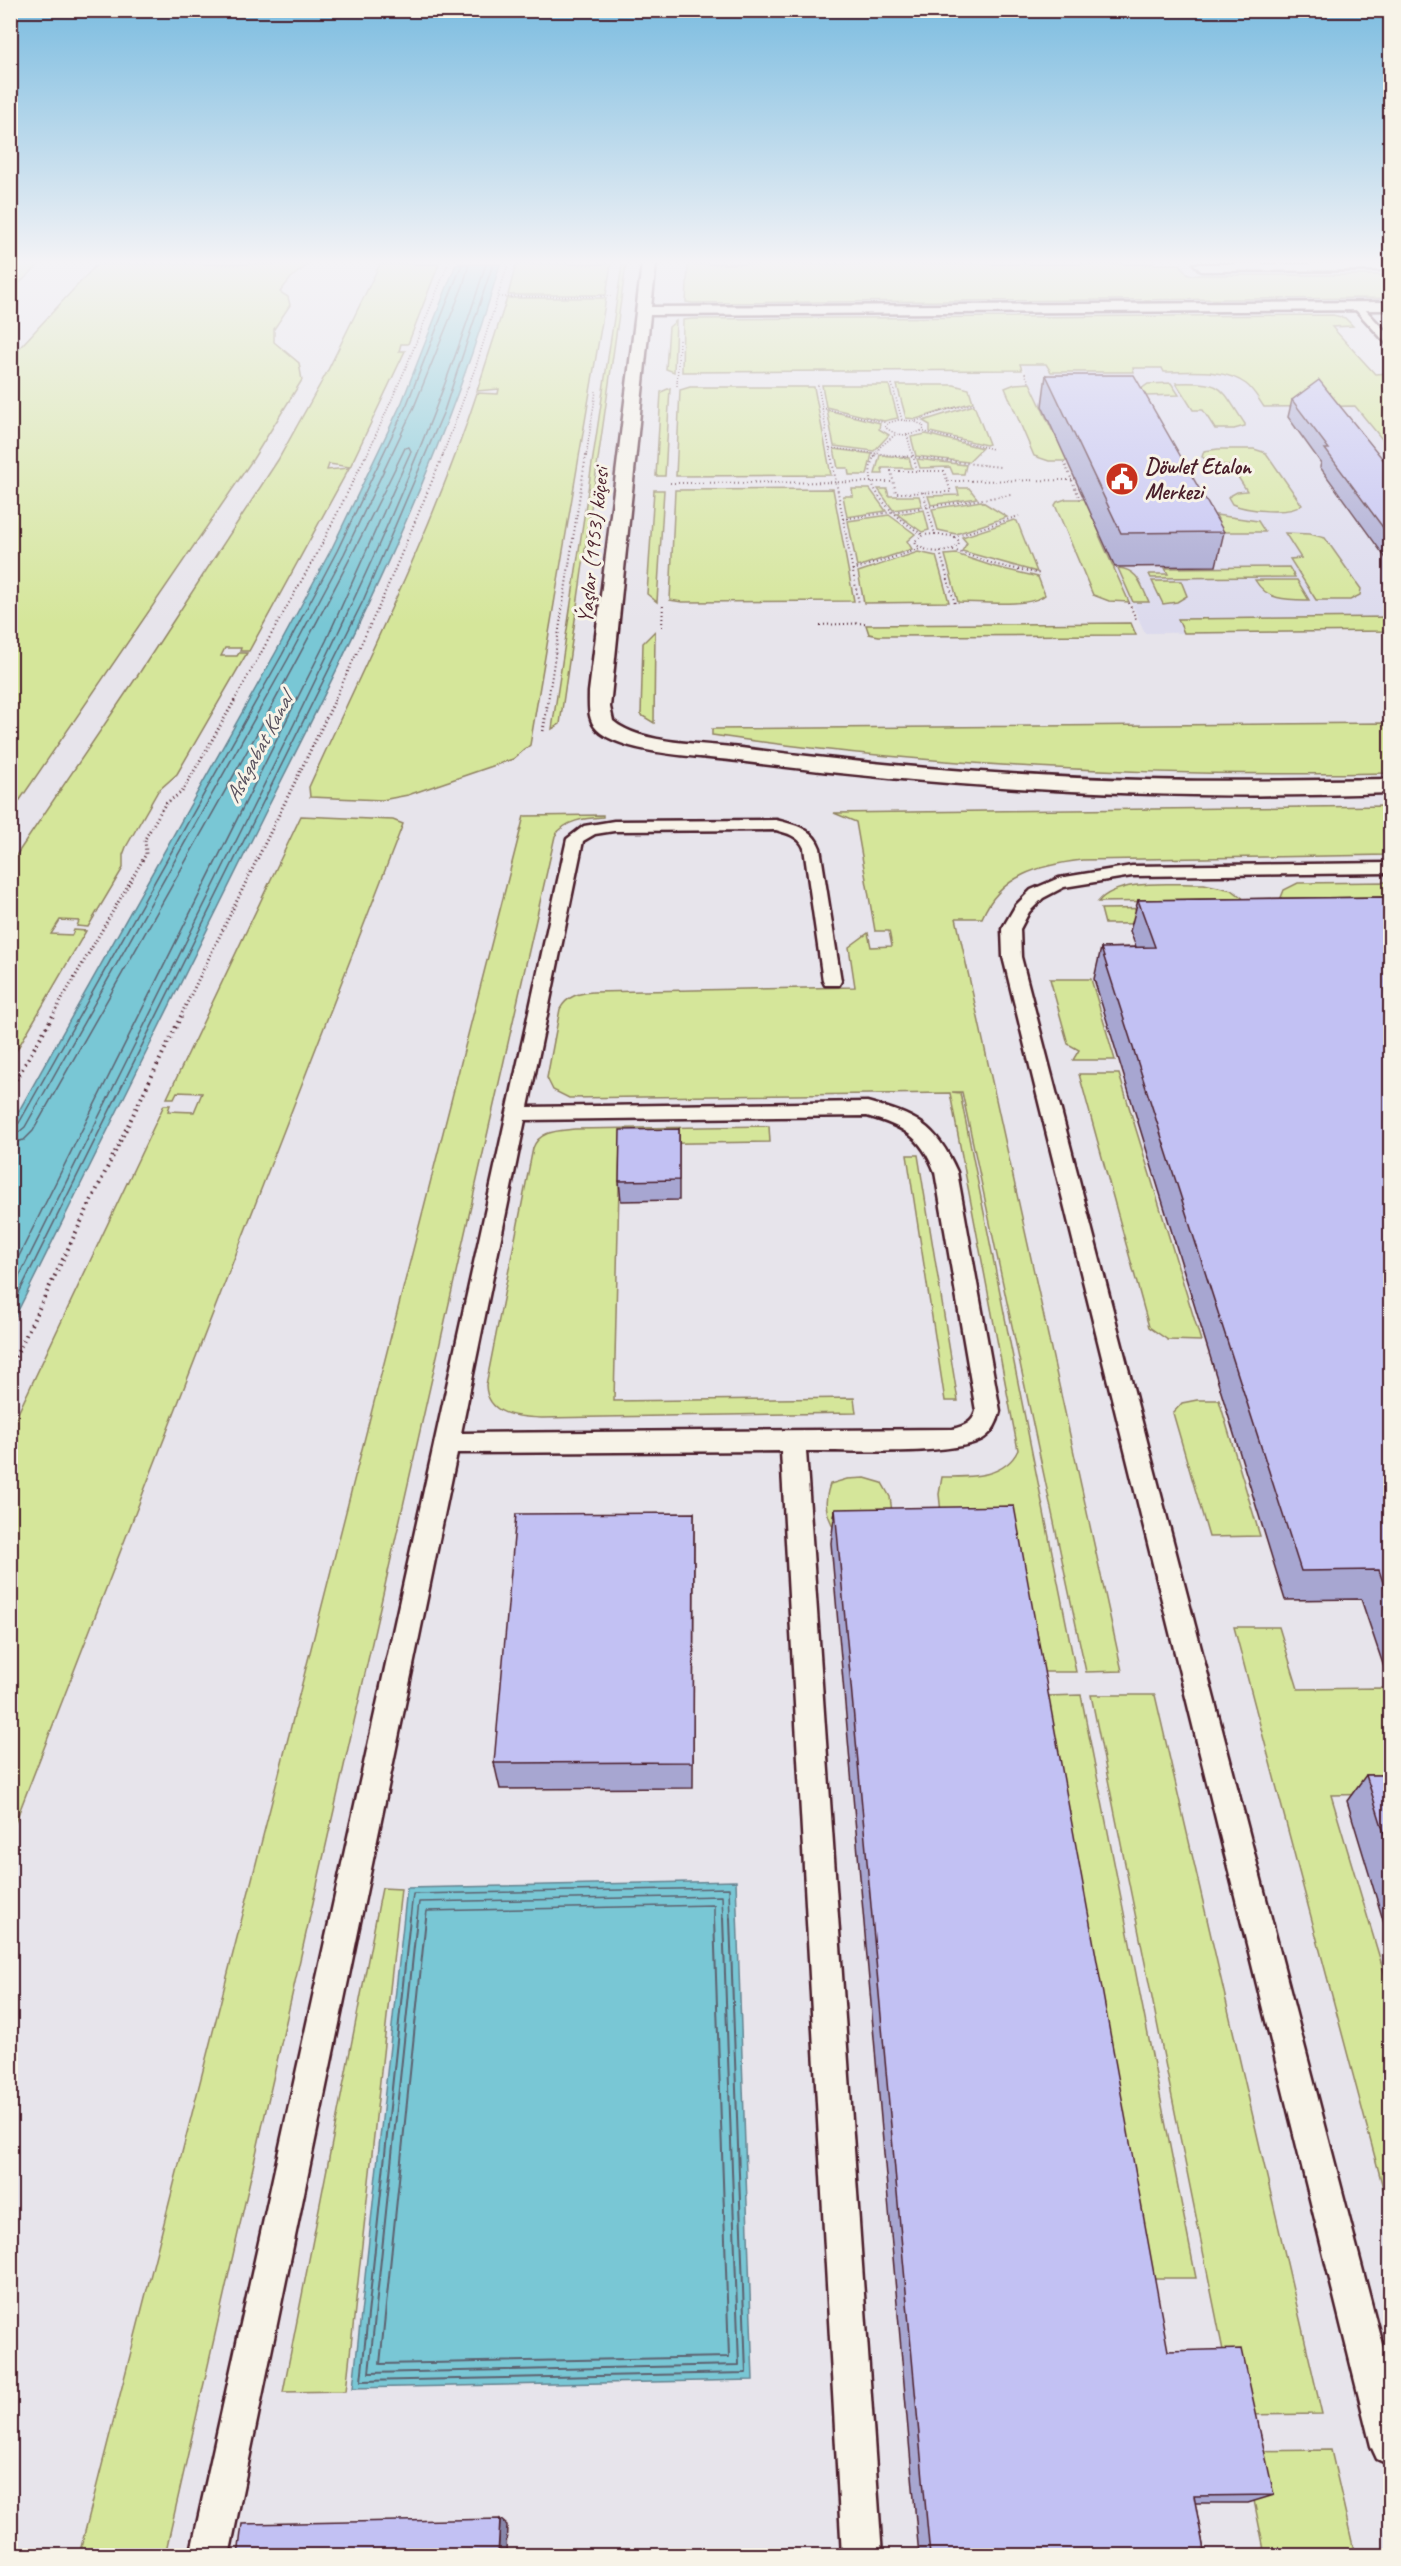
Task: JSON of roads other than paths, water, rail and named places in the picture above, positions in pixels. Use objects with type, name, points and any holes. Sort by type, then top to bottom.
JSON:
[{"type":"street","name":"Ýaşlar (1953) köçesi","points":[[635,384],[599,714],[602,724],[611,731],[635,739],[693,749],[864,770],[1110,786],[1390,786]]},
{"type":"lane","points":[[209,2556],[575,839],[590,830],[614,826],[766,824],[796,830],[808,840],[812,848],[832,981]]},
{"type":"lane","points":[[1390,868],[1132,871],[1086,877],[1059,883],[1037,894],[1022,909],[1011,929],[1015,968],[1390,2446]]},
{"type":"lane","points":[[446,1442],[482,1444],[953,1439],[969,1436],[981,1428],[986,1421],[988,1411],[946,1172],[929,1137],[920,1129],[896,1116],[867,1109],[516,1113]]},
{"type":"lane","points":[[793,1441],[862,2556]]},
{"type":"water","name":"Ashgabat Kanal","points":[[409,384],[461,384],[426,474],[366,610],[11,1325],[11,1125],[276,652],[332,548]]},
{"type":"water","points":[[736,1881],[753,2380],[353,2388],[407,1888]]},
{"type":"place","name":"Döwlet Etalon Merkezi","points":[[1122,479]]}]
